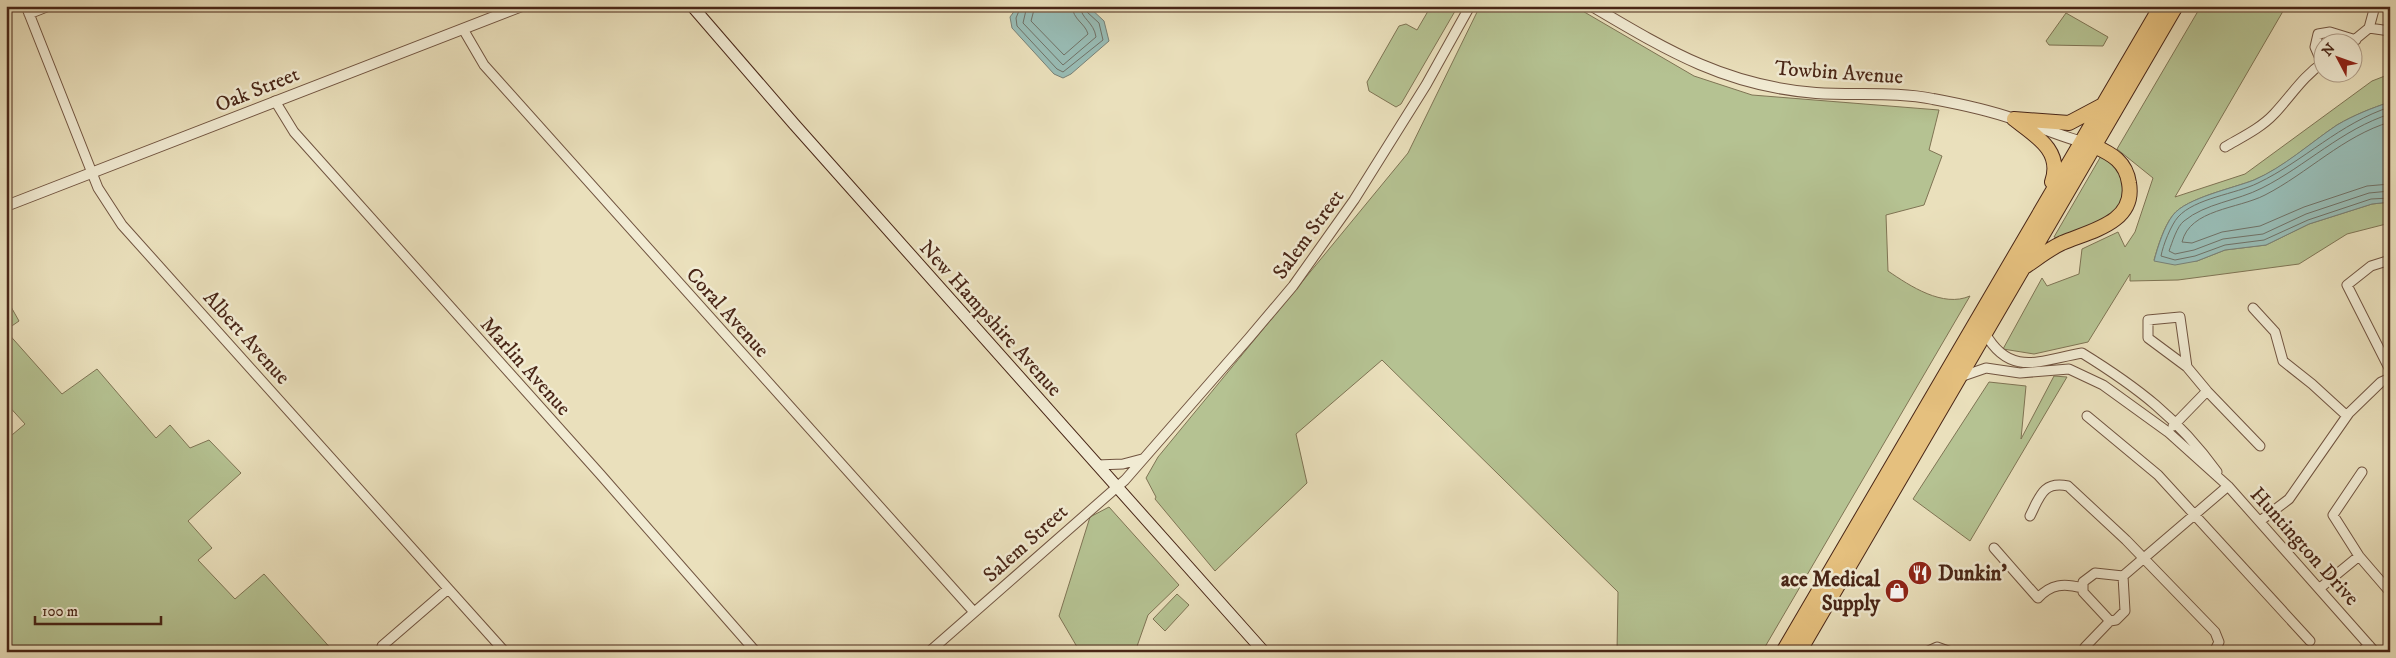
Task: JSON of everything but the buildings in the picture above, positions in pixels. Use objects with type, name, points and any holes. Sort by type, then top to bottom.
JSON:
[{"type":"highway","points":[[1783,652],[2161,6]]},
{"type":"highway","points":[[1799,652],[2176,6]]},
{"type":"highway","points":[[2014,119],[2069,123],[2104,104]]},
{"type":"highway","points":[[2014,119],[2046,144],[2055,158],[2054,177],[2045,202]]},
{"type":"highway","points":[[2022,268],[2050,250],[2112,222],[2126,208],[2130,195],[2127,173],[2116,157],[2094,146]]},
{"type":"main road","name":"New Hampshire Avenue","points":[[692,6],[794,124],[1264,652]]},
{"type":"street","points":[[27,10],[49,6]]},
{"type":"street","name":"Oak Street","points":[[6,206],[522,6]]},
{"type":"street","name":"Salem Street","points":[[929,652],[1137,467],[1142,459],[1250,338],[1298,278],[1354,200],[1387,148],[1470,6]]},
{"type":"street","name":"Towbin Avenue","points":[[1592,6],[1675,54],[1702,67],[1770,88],[1817,93],[1896,94],[1933,98],[2014,119],[2094,146]]},
{"type":"street","points":[[2364,32],[2369,28],[2375,6]]},
{"type":"street","name":"Albert Avenue","points":[[27,10],[60,89],[92,174],[107,204],[122,225],[505,652]]},
{"type":"street","points":[[2369,28],[2390,32]]},
{"type":"street","name":"Coral Avenue","points":[[463,30],[484,65],[974,612]]},
{"type":"street","points":[[2225,147],[2259,127],[2274,114],[2293,91],[2314,71]]},
{"type":"street","name":"Marlin Avenue","points":[[275,101],[294,132],[600,474],[756,652]]},
{"type":"street","points":[[2390,260],[2371,266],[2348,285],[2390,370]]},
{"type":"street","points":[[2253,308],[2275,332],[2283,361],[2347,416]]},
{"type":"street","points":[[2187,367],[2180,317],[2148,320],[2148,338],[2187,367],[2207,391],[2260,446]]},
{"type":"street","name":"Huntington Drive","points":[[1985,333],[1994,349],[2013,361],[2043,362],[2082,353],[2142,392],[2176,422],[2204,453],[2228,486],[2372,648]]},
{"type":"street","name":"Huntington Drive","points":[[1959,377],[1986,368],[2020,373],[2069,369],[2103,385],[2168,432],[2228,486]]},
{"type":"street","points":[[2260,522],[2289,499],[2347,416],[2380,382],[2390,378]]},
{"type":"street","points":[[2168,432],[2207,391]]},
{"type":"street","points":[[2087,416],[2158,475],[2310,641]]},
{"type":"street","points":[[1096,465],[1130,463],[1142,459]]},
{"type":"street","points":[[2362,472],[2333,515],[2359,556],[2390,592]]},
{"type":"street","points":[[2030,516],[2046,487],[2056,484],[2068,486],[2091,505],[2215,632],[2219,642],[2214,652]]},
{"type":"street","points":[[2082,588],[2083,582],[2094,573],[2123,576],[2228,486]]},
{"type":"street","points":[[1994,548],[2038,598],[2054,586],[2066,584],[2082,588],[2090,600],[2110,621]]},
{"type":"street","points":[[2320,588],[2359,556]]},
{"type":"street","points":[[2089,652],[2085,647],[2110,621],[2116,620],[2124,612],[2123,576]]},
{"type":"street","points":[[382,646],[448,589]]},
{"type":"street","points":[[1926,652],[1936,647],[1950,652]]},
{"type":"street","points":[[2361,652],[2372,648]]},
{"type":"green space","points":[[1431,6],[1458,6],[1401,104],[1396,107],[1369,91],[1367,82],[1399,26],[1406,24],[1417,30]]},
{"type":"green space","points":[[1480,6],[1574,6],[1694,76],[1752,95],[1939,110],[1929,150],[1942,156],[1924,205],[1886,215],[1888,271],[1927,294],[1949,299],[1960,299],[1970,296],[1762,652],[1617,652],[1618,592],[1382,360],[1296,434],[1307,483],[1215,571],[1155,499],[1156,497],[1146,478],[1158,457],[1408,153]]},
{"type":"green space","points":[[2201,6],[2286,6],[2175,197],[2245,174],[2372,81],[2390,74],[2390,102],[2363,112],[2337,125],[2287,162],[2265,175],[2188,203],[2179,209],[2167,225],[2154,260],[2197,261],[2225,250],[2266,245],[2309,224],[2372,204],[2390,202],[2390,223],[2347,234],[2299,264],[2178,280],[2130,281],[2130,274],[2088,342],[2034,354],[2003,349],[2042,278],[2047,286],[2079,274],[2082,249],[2118,232],[2125,247],[2135,232],[2153,178],[2117,149]]},
{"type":"green space","points":[[2066,13],[2108,37],[2103,46],[2049,45],[2046,41]]},
{"type":"green space","points":[[2101,156],[2116,168],[2122,180],[2122,197],[2118,207],[2101,221],[2058,238],[2054,237]]},
{"type":"green space","points":[[6,298],[19,321],[6,330]]},
{"type":"green space","points":[[6,331],[62,394],[97,369],[156,438],[170,425],[190,448],[209,440],[241,473],[188,521],[212,548],[198,560],[235,599],[264,574],[334,652],[6,652],[6,440],[25,424],[6,403]]},
{"type":"green space","points":[[2054,376],[2067,377],[1970,541],[1913,499],[1989,382],[2026,386],[2021,439]]},
{"type":"green space","points":[[1109,507],[1179,585],[1148,615],[1135,652],[1080,652],[1059,616],[1090,517]]},
{"type":"green space","points":[[1177,594],[1189,605],[1165,631],[1153,619]]},
{"type":"water","points":[[1018,6],[1088,6],[1104,21],[1109,41],[1071,74],[1063,78],[1054,74],[1012,28],[1010,17]]},
{"type":"water","points":[[2390,102],[2390,202],[2372,204],[2309,224],[2266,245],[2225,250],[2197,261],[2175,265],[2154,261],[2167,225],[2179,209],[2188,203],[2265,175],[2337,125],[2363,112]]},
{"type":"place","name":"Dunkin'","points":[[1920,573]]},
{"type":"place","name":"ace Medical Supply","points":[[1897,591]]}]
